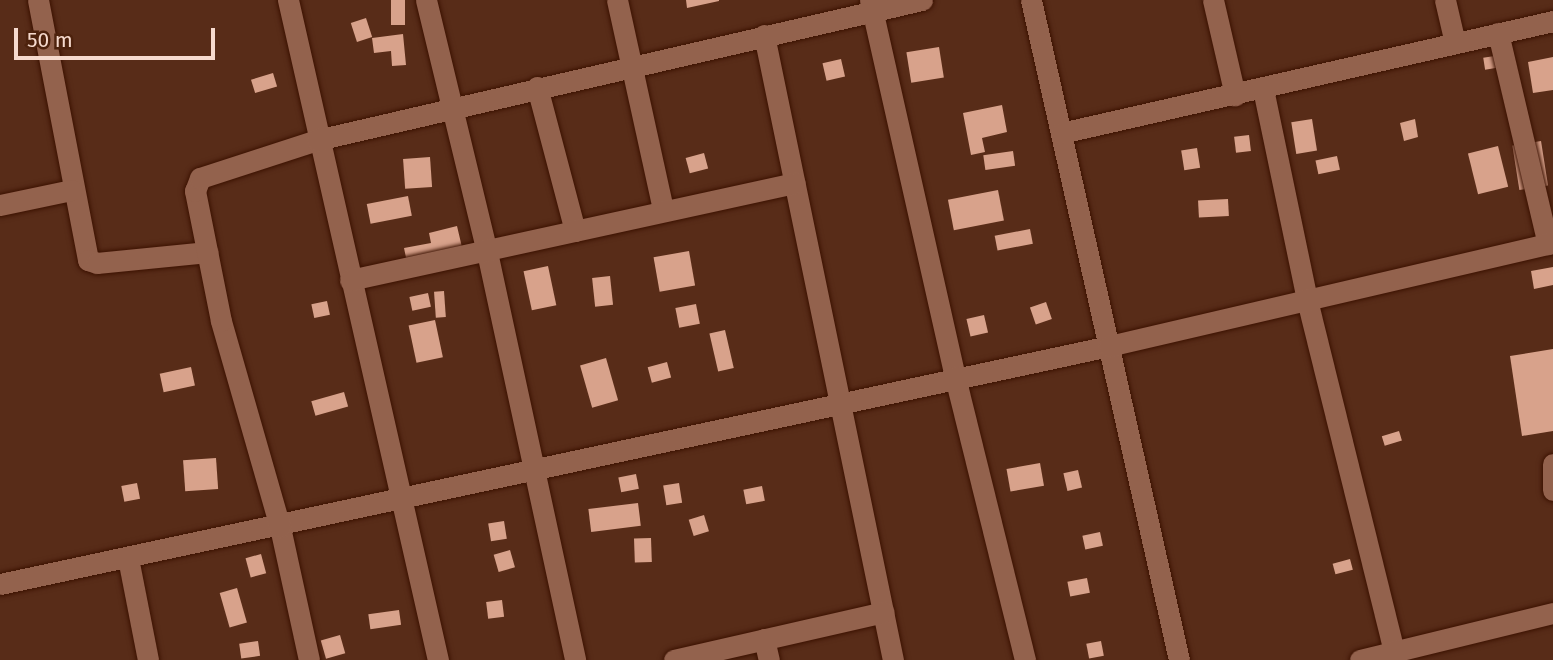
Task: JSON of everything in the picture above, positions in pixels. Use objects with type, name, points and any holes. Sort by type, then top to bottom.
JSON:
[{"type":"street","points":[[37,0],[71,190],[88,260],[97,263],[207,252]]},
{"type":"street","points":[[288,0],[317,140],[438,660]]},
{"type":"street","points":[[426,0],[454,107],[536,469],[575,660]]},
{"type":"street","points":[[617,0],[663,210]]},
{"type":"street","points":[[309,660],[280,527],[221,321],[195,191],[200,177],[317,140],[764,34],[872,5],[922,0]]},
{"type":"street","points":[[1031,0],[1179,660]]},
{"type":"street","points":[[1213,0],[1235,95]]},
{"type":"street","points":[[1446,0],[1455,43]]},
{"type":"street","points":[[872,5],[955,377],[1024,660]]},
{"type":"street","points":[[1061,133],[1553,21]]},
{"type":"street","points":[[0,584],[280,527],[400,497],[840,401],[1109,346],[1550,244],[1498,33]]},
{"type":"street","points":[[764,34],[893,660]]},
{"type":"street","points":[[537,87],[575,231]]},
{"type":"street","points":[[1263,89],[1307,300],[1394,651]]},
{"type":"street","points":[[350,280],[795,183]]},
{"type":"street","points":[[0,205],[71,190]]},
{"type":"street","points":[[1553,464],[1553,490]]},
{"type":"street","points":[[128,558],[148,660]]},
{"type":"street","points":[[678,659],[766,650],[884,612]]},
{"type":"street","points":[[1360,660],[1553,613]]},
{"type":"building","points":[[391,0],[405,0],[405,25],[391,25]]},
{"type":"building","points":[[686,0],[719,0],[719,1],[687,8]]},
{"type":"building","points":[[366,18],[372,37],[357,42],[351,23]]},
{"type":"building","points":[[403,34],[406,65],[392,66],[391,51],[374,53],[372,38]]},
{"type":"building","points":[[939,47],[944,78],[911,83],[906,52]]},
{"type":"building","points":[[1501,55],[1503,67],[1485,70],[1483,58]]},
{"type":"building","points":[[1553,57],[1553,90],[1533,93],[1528,62]]},
{"type":"building","points":[[841,59],[845,77],[827,81],[822,63]]},
{"type":"building","points":[[273,73],[277,86],[255,93],[251,80]]},
{"type":"building","points":[[1002,105],[1007,132],[982,138],[985,152],[971,155],[963,113]]},
{"type":"building","points":[[1312,119],[1317,151],[1296,154],[1291,122]]},
{"type":"building","points":[[1415,119],[1418,137],[1404,141],[1400,123]]},
{"type":"building","points":[[1249,135],[1251,151],[1236,153],[1234,137]]},
{"type":"building","points":[[1541,141],[1548,185],[1519,190],[1512,146]]},
{"type":"building","points":[[1498,146],[1508,187],[1478,194],[1468,153]]},
{"type":"building","points":[[1197,148],[1200,168],[1184,170],[1181,151]]},
{"type":"building","points":[[1013,151],[1015,166],[985,170],[983,155]]},
{"type":"building","points":[[704,153],[708,168],[690,173],[686,158]]},
{"type":"building","points":[[1337,156],[1340,170],[1318,174],[1315,161]]},
{"type":"building","points":[[430,157],[432,187],[405,189],[403,159]]},
{"type":"building","points":[[998,190],[1004,220],[954,230],[948,200]]},
{"type":"building","points":[[408,196],[412,216],[371,224],[367,204]]},
{"type":"building","points":[[1228,199],[1229,216],[1199,218],[1198,201]]},
{"type":"building","points":[[457,226],[465,260],[409,272],[404,248],[431,243],[429,233]]},
{"type":"building","points":[[1030,229],[1033,244],[998,251],[995,236]]},
{"type":"building","points":[[689,251],[695,285],[660,292],[654,257]]},
{"type":"building","points":[[548,266],[556,305],[532,310],[524,271]]},
{"type":"building","points":[[1553,267],[1553,285],[1534,289],[1531,271]]},
{"type":"building","points":[[610,276],[613,305],[595,307],[592,278]]},
{"type":"building","points":[[444,291],[446,317],[436,318],[434,292]]},
{"type":"building","points":[[428,293],[431,307],[412,311],[409,297]]},
{"type":"building","points":[[327,301],[330,315],[314,318],[311,304]]},
{"type":"building","points":[[1046,302],[1052,319],[1036,325],[1030,308]]},
{"type":"building","points":[[696,304],[700,324],[679,328],[675,308]]},
{"type":"building","points":[[984,315],[988,333],[971,337],[966,319]]},
{"type":"building","points":[[435,320],[443,357],[416,363],[409,326]]},
{"type":"building","points":[[725,330],[734,368],[718,372],[709,334]]},
{"type":"building","points":[[1553,349],[1553,431],[1522,436],[1510,356]]},
{"type":"building","points":[[606,358],[618,400],[592,408],[580,365]]},
{"type":"building","points":[[667,362],[671,377],[652,383],[648,367]]},
{"type":"building","points":[[191,367],[195,386],[164,392],[160,374]]},
{"type":"building","points":[[344,392],[348,406],[315,416],[311,401]]},
{"type":"building","points":[[1399,431],[1402,441],[1385,446],[1382,436]]},
{"type":"building","points":[[216,458],[218,489],[185,491],[183,460]]},
{"type":"building","points":[[1040,463],[1044,486],[1011,492],[1007,469]]},
{"type":"building","points":[[1078,470],[1082,488],[1067,491],[1063,473]]},
{"type":"building","points":[[636,474],[639,489],[621,492],[618,477]]},
{"type":"building","points":[[137,483],[140,499],[124,502],[121,486]]},
{"type":"building","points":[[679,483],[682,503],[666,505],[663,486]]},
{"type":"building","points":[[762,486],[765,501],[746,504],[743,490]]},
{"type":"building","points":[[638,503],[641,526],[591,532],[588,509]]},
{"type":"building","points":[[704,515],[709,531],[694,536],[689,520]]},
{"type":"building","points":[[504,521],[507,539],[491,541],[488,524]]},
{"type":"building","points":[[1100,532],[1103,546],[1085,549],[1082,536]]},
{"type":"building","points":[[651,538],[652,562],[635,563],[634,539]]},
{"type":"building","points":[[510,550],[515,567],[499,572],[494,555]]},
{"type":"building","points":[[261,554],[266,573],[251,577],[246,558]]},
{"type":"building","points":[[1350,559],[1353,570],[1335,574],[1333,564]]},
{"type":"building","points":[[1087,578],[1090,593],[1070,597],[1067,582]]},
{"type":"building","points":[[237,588],[247,623],[230,628],[220,593]]},
{"type":"building","points":[[502,600],[504,617],[488,619],[486,602]]},
{"type":"building","points":[[399,610],[401,625],[370,629],[368,614]]},
{"type":"building","points":[[340,635],[345,653],[326,659],[321,641]]},
{"type":"building","points":[[258,641],[260,656],[241,658],[239,644]]},
{"type":"building","points":[[1101,641],[1104,656],[1089,659],[1086,644]]}]
